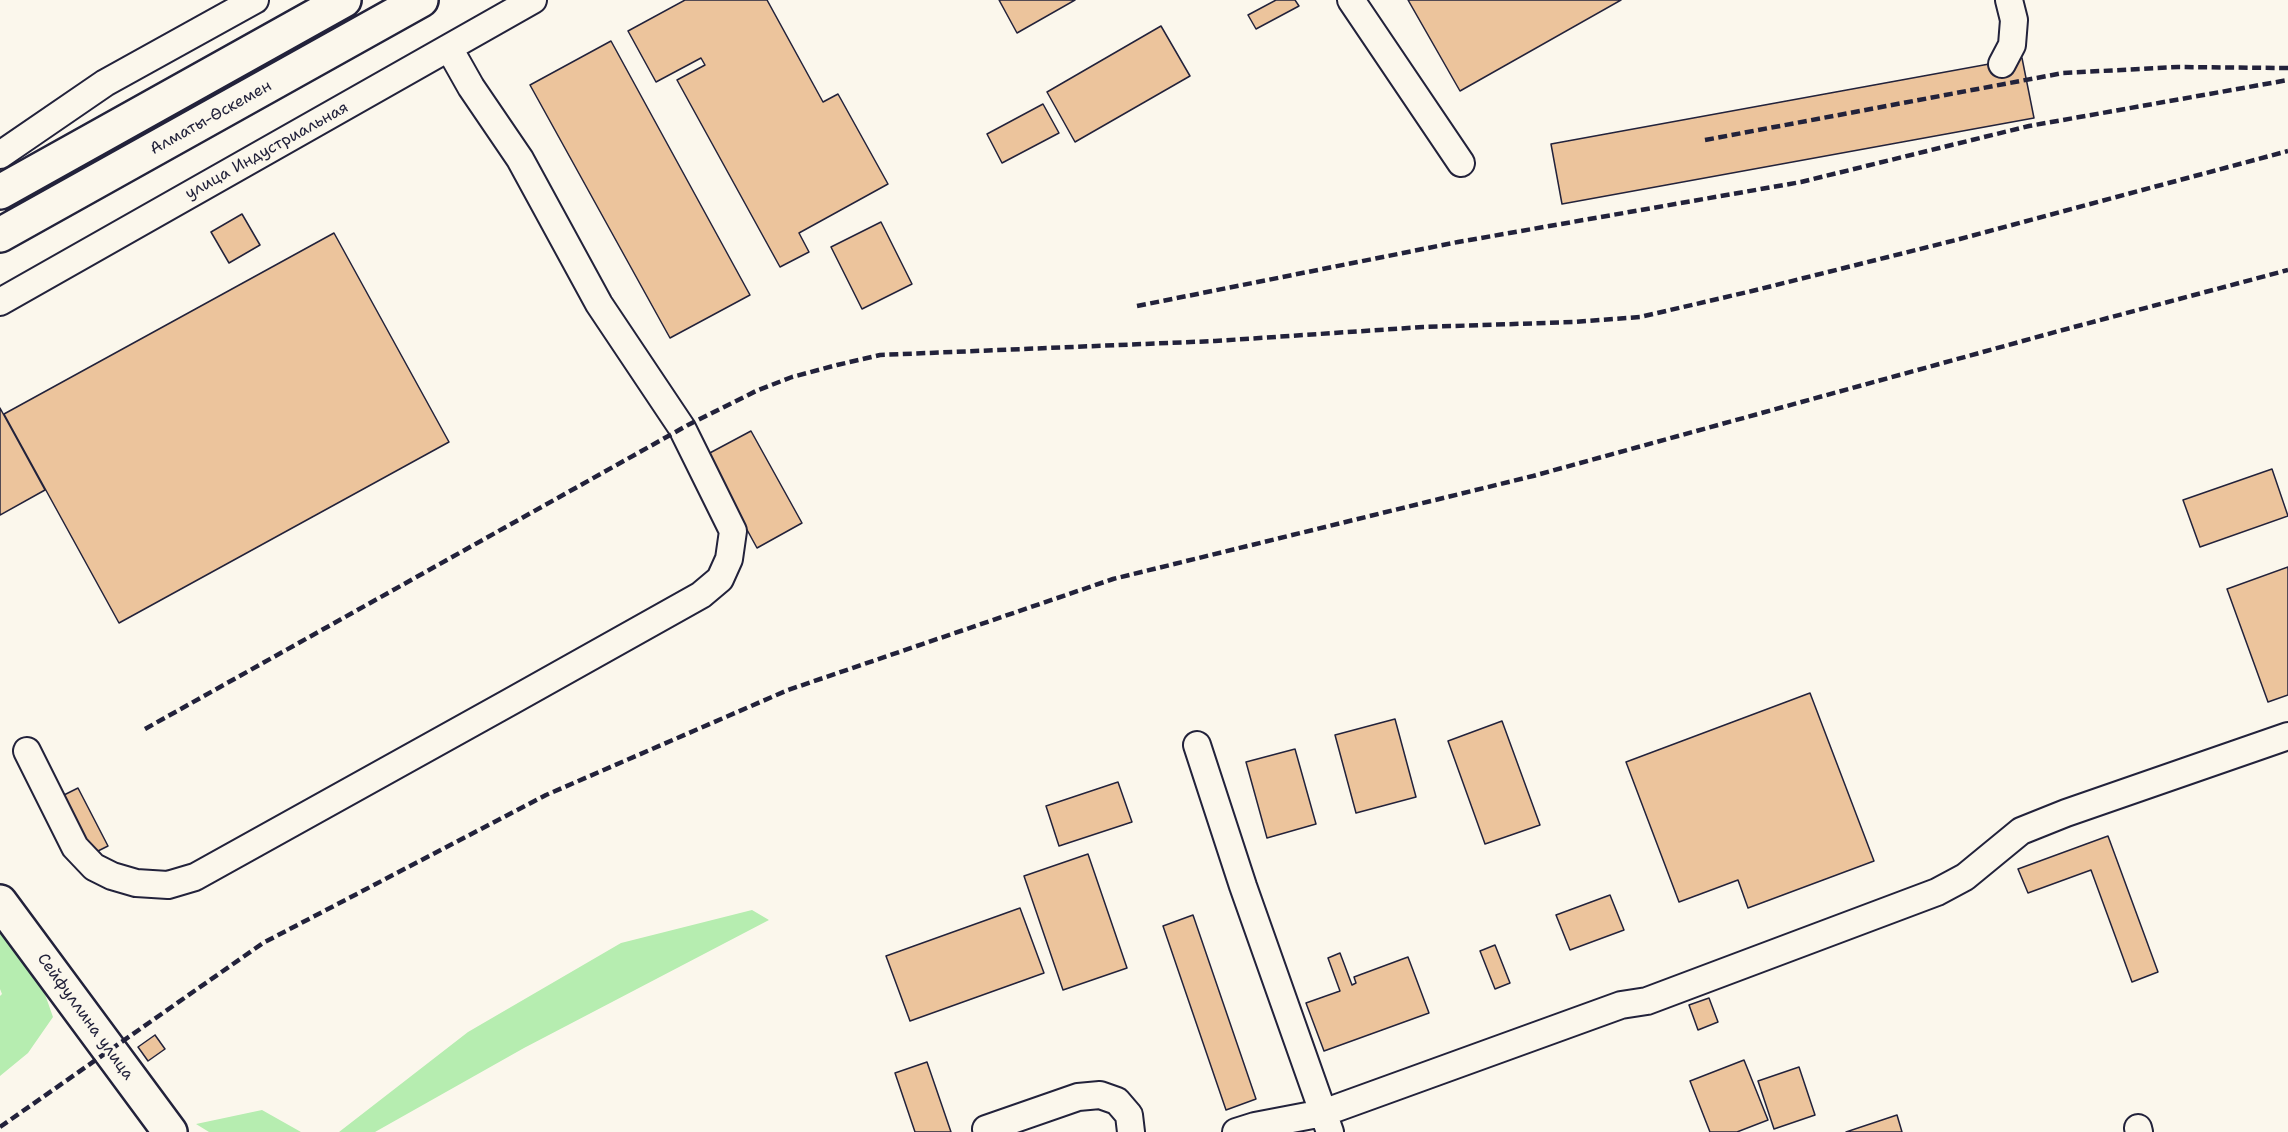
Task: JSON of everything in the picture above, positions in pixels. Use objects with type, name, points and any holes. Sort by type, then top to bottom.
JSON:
[{"type":"main road","name":"Алматы-Өскемен","points":[[0,235],[421,0]]},
{"type":"main road","points":[[0,192],[334,3]]},
{"type":"main road","name":"Сейфуллина улица","points":[[0,902],[170,1132]]},
{"type":"street","points":[[0,155],[105,83],[255,0]]},
{"type":"street","name":"улица Индустриальная","points":[[0,302],[533,0]]},
{"type":"street","points":[[1351,0],[1461,163]]},
{"type":"street","points":[[2002,64],[2012,45],[2014,20],[2009,0]]},
{"type":"street","points":[[27,751],[75,847],[94,867],[112,876],[136,883],[168,885],[195,877],[520,697],[701,595],[720,579],[729,559],[733,531],[682,428],[599,304],[520,159],[471,87],[449,48]]},
{"type":"street","points":[[1236,1132],[1255,1126],[1326,1123],[1621,1005],[1647,1001],[1937,892],[1965,877],[2021,831],[2066,813],[2288,736]]},
{"type":"street","points":[[1197,745],[1243,886],[1326,1123]]},
{"type":"street","points":[[986,1129],[1078,1097],[1100,1095],[1117,1101],[1129,1115],[1131,1132]]},
{"type":"green space","points":[[752,910],[769,920],[524,1048],[375,1132],[339,1132],[468,1032],[621,943]]},
{"type":"green space","points":[[0,918],[35,966],[53,1017],[28,1053],[0,1076],[0,996],[2,994],[0,989]]},
{"type":"green space","points":[[262,1110],[301,1132],[209,1132],[196,1124]]},
{"type":"building","points":[[685,0],[767,0],[823,102],[838,94],[888,184],[799,233],[809,252],[780,267],[677,80],[705,65],[701,58],[656,82],[628,31]]},
{"type":"building","points":[[999,0],[1075,0],[1017,33]]},
{"type":"building","points":[[1276,0],[1295,0],[1299,6],[1256,29],[1248,15]]},
{"type":"building","points":[[1408,0],[1621,0],[1460,91]]},
{"type":"building","points":[[1161,26],[1190,76],[1075,142],[1047,92]]},
{"type":"building","points":[[611,41],[750,295],[670,338],[530,85]]},
{"type":"building","points":[[2022,58],[2034,118],[1562,204],[1551,144]]},
{"type":"building","points":[[1043,104],[1059,133],[1002,163],[987,134]]},
{"type":"building","points":[[242,214],[260,245],[229,263],[211,232]]},
{"type":"building","points":[[881,222],[912,284],[862,309],[831,247]]},
{"type":"building","points":[[334,233],[449,442],[119,623],[4,414]]},
{"type":"building","points":[[0,408],[45,490],[0,515]]},
{"type":"building","points":[[751,431],[802,523],[757,548],[706,455]]},
{"type":"building","points":[[2272,469],[2288,516],[2200,547],[2183,500]]},
{"type":"building","points":[[2288,567],[2288,695],[2268,702],[2227,589]]},
{"type":"building","points":[[1810,693],[1874,861],[1748,908],[1738,880],[1679,902],[1626,762]]},
{"type":"building","points":[[1395,719],[1416,797],[1356,813],[1335,735]]},
{"type":"building","points":[[1502,721],[1540,825],[1485,844],[1448,741]]},
{"type":"building","points":[[1295,749],[1316,824],[1267,838],[1246,762]]},
{"type":"building","points":[[1118,782],[1132,822],[1059,846],[1046,806]]},
{"type":"building","points":[[78,788],[108,846],[90,855],[60,797]]},
{"type":"building","points":[[2108,836],[2158,972],[2132,982],[2091,870],[2028,893],[2018,869]]},
{"type":"building","points":[[1088,854],[1127,968],[1063,990],[1024,876]]},
{"type":"building","points":[[1610,895],[1624,930],[1570,950],[1556,915]]},
{"type":"building","points":[[1020,908],[1044,973],[910,1021],[886,956]]},
{"type":"building","points":[[1193,915],[1256,1099],[1226,1110],[1163,926]]},
{"type":"building","points":[[1495,945],[1510,983],[1495,989],[1480,951]]},
{"type":"building","points":[[1340,953],[1352,985],[1356,983],[1354,977],[1408,957],[1429,1013],[1324,1051],[1306,1003],[1340,991],[1328,958]]},
{"type":"building","points":[[1709,998],[1718,1022],[1698,1030],[1689,1005]]},
{"type":"building","points":[[155,1035],[165,1049],[148,1061],[138,1047]]},
{"type":"building","points":[[1744,1060],[1768,1120],[1737,1132],[1710,1132],[1690,1081]]},
{"type":"building","points":[[927,1062],[951,1132],[915,1132],[895,1073]]},
{"type":"building","points":[[1799,1067],[1815,1115],[1774,1129],[1758,1081]]},
{"type":"building","points":[[1897,1115],[1902,1132],[1846,1132]]},
{"type":"railway","points":[[1705,140],[2063,73],[2178,67],[2288,68]]},
{"type":"railway","points":[[1137,306],[1458,242],[1801,182],[2029,126],[2288,80]]},
{"type":"railway","points":[[145,729],[688,425],[756,391],[792,377],[880,355],[1215,341],[1423,327],[1574,322],[1640,317],[1956,240],[2288,151]]},
{"type":"railway","points":[[0,1127],[263,943],[546,795],[788,690],[1113,579],[1533,476],[2288,270]]}]
